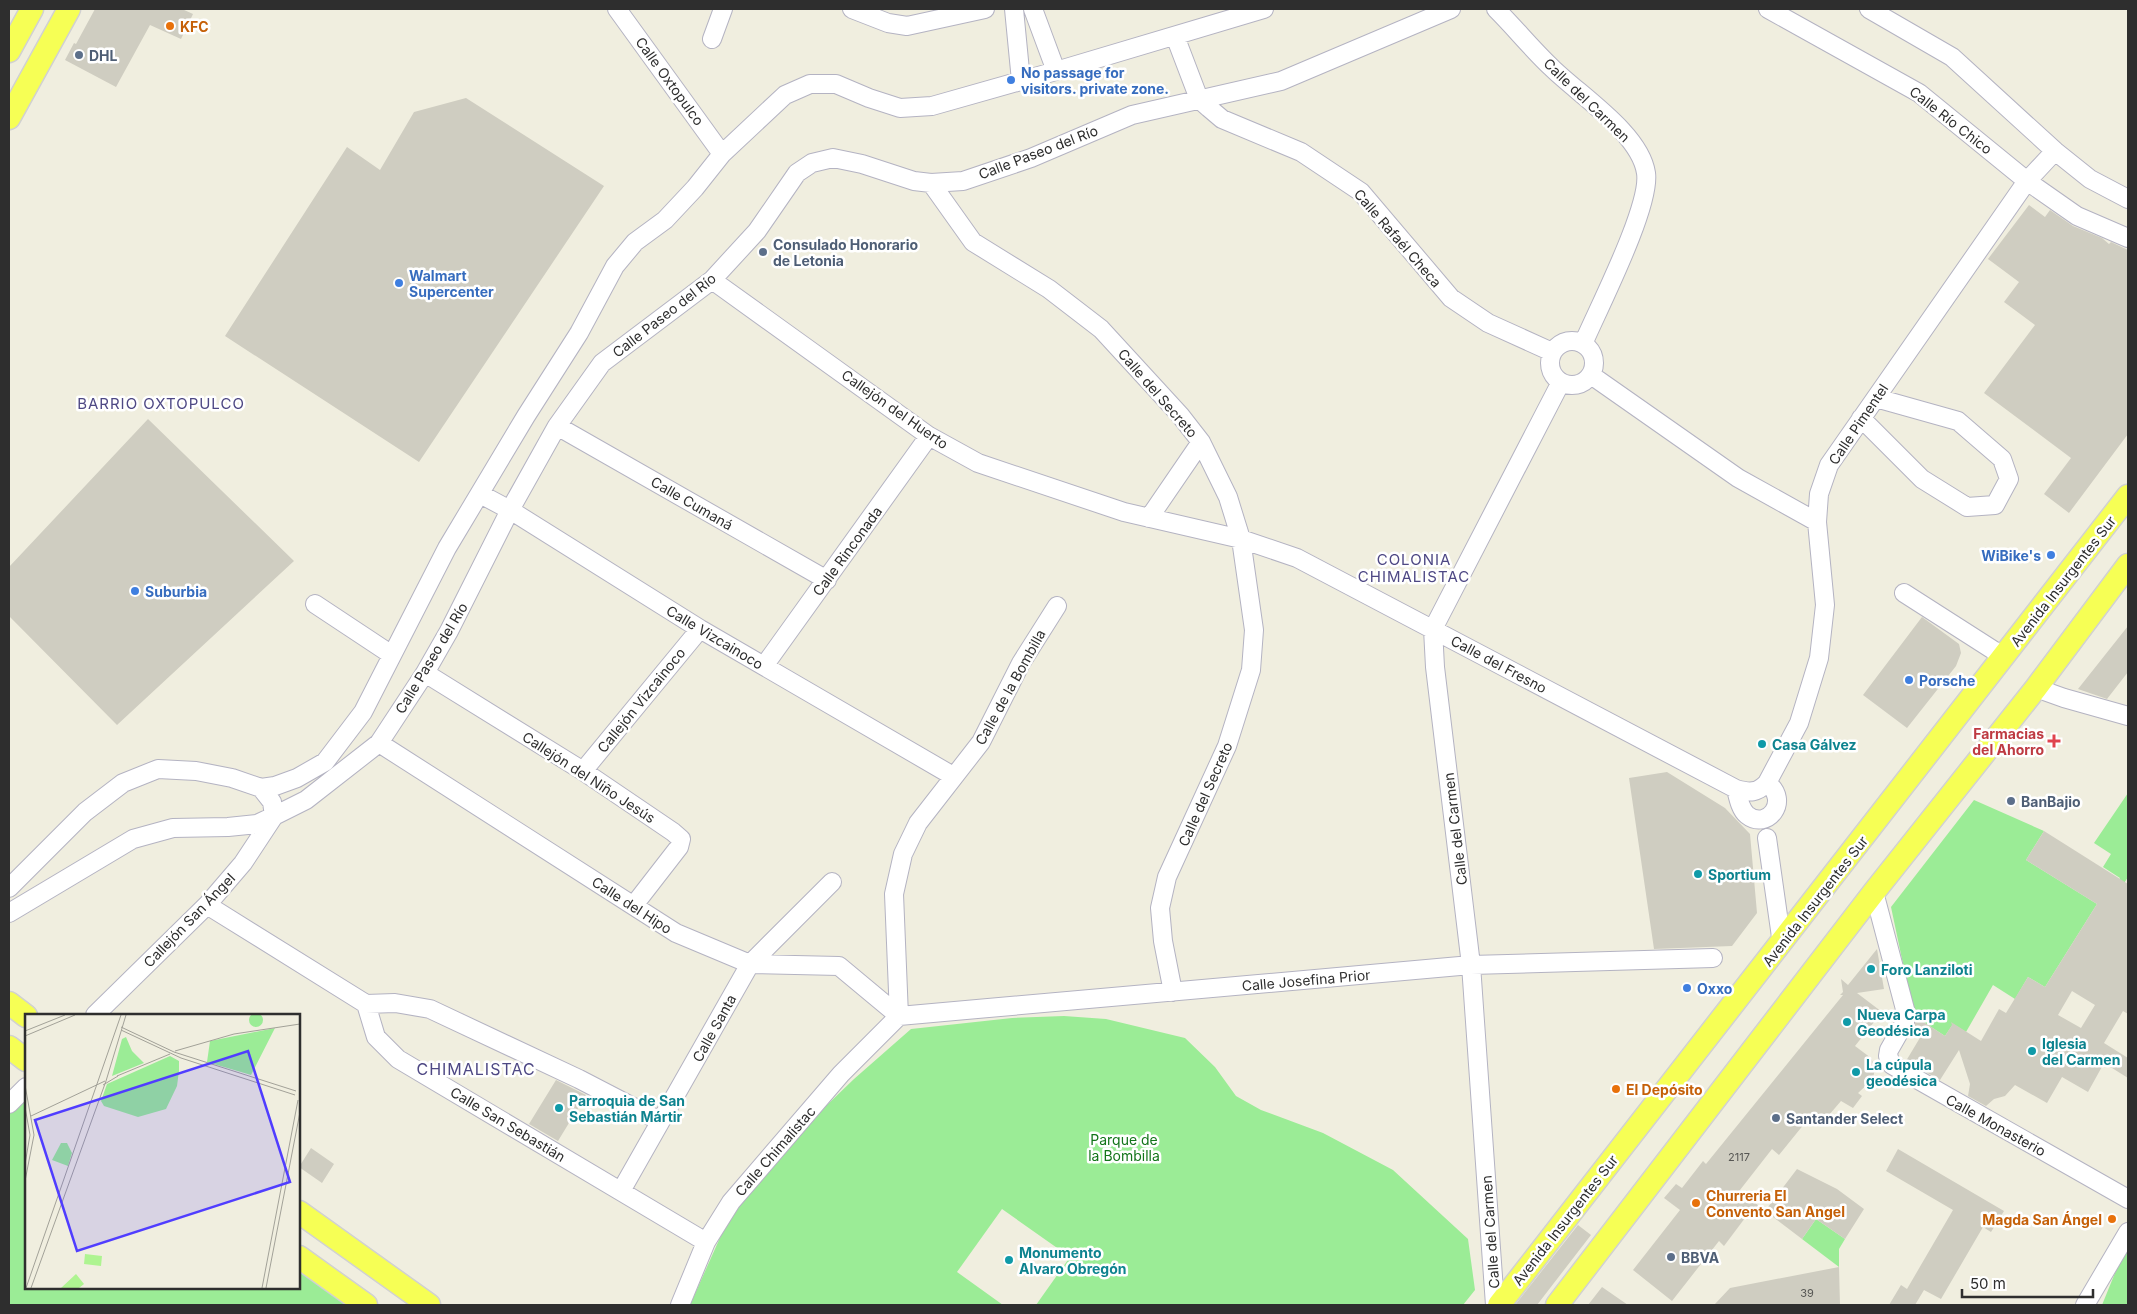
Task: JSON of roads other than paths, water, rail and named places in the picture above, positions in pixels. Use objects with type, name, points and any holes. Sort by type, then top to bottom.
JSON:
[{"type":"main road","points":[[9,51],[32,9]]},
{"type":"main road","points":[[9,118],[70,9]]},
{"type":"main road","name":"Avenida Insurgentes Sur","points":[[1499,1305],[1782,944],[2128,496]]},
{"type":"main road","points":[[1557,1305],[1874,892],[2036,688],[2128,565]]},
{"type":"main road","points":[[9,1003],[25,1015]]},
{"type":"main road","points":[[9,1047],[25,1059]]},
{"type":"main road","points":[[300,1213],[428,1305]]},
{"type":"main road","points":[[300,1258],[366,1305]]},
{"type":"street","name":"Calle Oxtopulco","points":[[617,9],[722,154]]},
{"type":"street","points":[[712,39],[723,9]]},
{"type":"street","points":[[852,9],[888,23],[907,26],[985,9]]},
{"type":"street","points":[[1014,9],[1021,80]]},
{"type":"street","points":[[1033,9],[1056,71]]},
{"type":"street","points":[[9,888],[86,812],[123,783],[158,769],[196,771],[232,778],[261,788],[275,786],[297,778],[325,762],[363,712],[447,548],[526,416],[579,333],[616,266],[635,242],[664,220],[695,188],[722,154],[785,95],[810,84],[836,84],[869,98],[900,108],[932,106],[1262,9]]},
{"type":"street","name":"Calle Paseo del Río","points":[[12,905],[132,839],[173,828],[228,827],[257,824],[306,800],[379,743],[425,673],[449,631],[510,510],[557,426],[602,364],[712,280],[757,231],[797,173],[812,163],[833,158],[862,164],[914,180],[931,183],[962,181],[1032,158],[1132,115],[1281,81],[1451,9]]},
{"type":"street","name":"Calle del Carmen","points":[[1496,9],[1551,67],[1627,135],[1642,157],[1646,175],[1644,195],[1636,220],[1583,344]]},
{"type":"street","name":"Calle Río Chico","points":[[1768,9],[1919,93],[2077,216],[2128,238]]},
{"type":"street","points":[[1869,9],[1952,57],[2053,153],[2090,179],[2128,199]]},
{"type":"street","name":"Calle Rafaél Checa","points":[[1175,36],[1199,99],[1222,119],[1301,152],[1361,192],[1451,298],[1488,323],[1552,352]]},
{"type":"street","name":"Calle Pimentel","points":[[1760,787],[1799,723],[1819,658],[1825,605],[1817,522],[1818,494],[1829,465],[2030,178],[2053,153]]},
{"type":"street","name":"Calle del Secreto","points":[[931,183],[973,242],[1048,289],[1101,329],[1180,415],[1201,442],[1228,497],[1241,539],[1254,630],[1251,670],[1227,746],[1167,877],[1160,908],[1163,941],[1173,992]]},
{"type":"street","name":"Callejón del Huerto","points":[[712,280],[929,436],[978,463],[1124,512],[1241,539]]},
{"type":"street","points":[[1574,341],[1583,344],[1589,349],[1594,358],[1591,375],[1578,384],[1569,385],[1561,382],[1551,369],[1550,360],[1552,352],[1566,342],[1574,341]]},
{"type":"street","points":[[1591,375],[1738,478],[1817,522]]},
{"type":"street","points":[[1433,629],[1561,382]]},
{"type":"street","points":[[1861,418],[1922,479],[1967,508],[1995,505],[2009,479],[2002,459],[1958,421],[1876,398]]},
{"type":"street","name":"Calle Cumaná","points":[[557,426],[827,580]]},
{"type":"street","name":"Calle Rinconada","points":[[764,666],[929,436]]},
{"type":"street","points":[[1149,518],[1201,442]]},
{"type":"street","name":"Calle Vizcainoco","points":[[480,494],[510,510],[700,629],[953,776]]},
{"type":"street","name":"Calle del Fresno","points":[[1241,539],[1297,558],[1736,789],[1760,787]]},
{"type":"street","points":[[1904,593],[2004,658]]},
{"type":"street","points":[[315,604],[392,654]]},
{"type":"street","name":"Calle de la Bombilla","points":[[899,1016],[894,894],[903,854],[918,823],[981,742],[1021,663],[1057,606]]},
{"type":"street","name":"Callejón Vizcainoco","points":[[583,771],[700,629]]},
{"type":"street","name":"Calle del Carmen","points":[[1433,629],[1471,965],[1495,1305]]},
{"type":"street","name":"Callejón del Niño Jesús","points":[[425,673],[583,771],[674,832],[681,839],[679,848],[634,905]]},
{"type":"street","points":[[2036,688],[2128,716]]},
{"type":"street","name":"Calle del Hipo","points":[[379,743],[676,933],[750,964],[839,966],[899,1016]]},
{"type":"street","points":[[1736,789],[1746,815],[1756,819],[1766,818],[1774,813],[1778,804],[1777,794],[1760,787]]},
{"type":"street","points":[[261,788],[272,802],[274,816]]},
{"type":"street","name":"Callejón San Ángel","points":[[96,1014],[207,905],[243,863],[274,816]]},
{"type":"street","points":[[1767,838],[1782,944]]},
{"type":"street","name":"Calle Santa","points":[[621,1191],[750,964],[832,882]]},
{"type":"street","name":"Calle Monasterio","points":[[1874,892],[1906,1014],[1904,1022],[1889,1050],[1888,1056],[1892,1065],[2128,1199]]},
{"type":"street","points":[[207,905],[366,1004],[395,1003],[430,1009],[579,1079],[660,1121]]},
{"type":"street","name":"Calle Josefina Prior","points":[[899,1016],[1471,965],[1713,958]]},
{"type":"street","name":"Calle San Sebastián","points":[[366,1004],[376,1038],[398,1059],[706,1242]]},
{"type":"street","name":"Calle Chimalistac","points":[[680,1305],[706,1242],[731,1202],[841,1074],[899,1016]]},
{"type":"street","points":[[9,1104],[25,1088]]},
{"type":"street","points":[[2085,1305],[2128,1232]]},
{"type":"place","name":"KFC","points":[[170,26]]},
{"type":"place","name":"DHL","points":[[79,55]]},
{"type":"place","name":"No passage for visitors. private zone.","points":[[1011,80]]},
{"type":"place","name":"Consulado Honorario de Letonia","points":[[763,252]]},
{"type":"place","name":"Walmart Supercenter","points":[[399,283]]},
{"type":"place","name":"WiBike's","points":[[2051,555]]},
{"type":"place","name":"Suburbia","points":[[135,591]]},
{"type":"place","name":"Porsche","points":[[1909,680]]},
{"type":"place","name":"Farmacias del Ahorro","points":[[2054,741]]},
{"type":"place","name":"Casa Gálvez","points":[[1762,744]]},
{"type":"place","name":"BanBajio","points":[[2011,801]]},
{"type":"place","name":"Sportium","points":[[1698,874]]},
{"type":"place","name":"Foro Lanziloti","points":[[1871,969]]},
{"type":"place","name":"Oxxo","points":[[1687,988]]},
{"type":"place","name":"Nueva Carpa Geodésica","points":[[1847,1022]]},
{"type":"place","name":"Iglesia del Carmen","points":[[2032,1051]]},
{"type":"place","name":"La cúpula geodésica","points":[[1856,1072]]},
{"type":"place","name":"El Depósito","points":[[1616,1089]]},
{"type":"place","name":"Parroquia de San Sebastián Mártir","points":[[559,1108]]},
{"type":"place","name":"Santander Select","points":[[1776,1118]]},
{"type":"place","name":"Churreria El Convento San Angel","points":[[1696,1203]]},
{"type":"place","name":"Magda San Ángel","points":[[2112,1219]]},
{"type":"place","name":"BBVA","points":[[1671,1257]]},
{"type":"place","name":"Monumento Alvaro Obregón","points":[[1009,1260]]},
{"type":"district","name":"BARRIO OXTOPULCO","points":[[161,403]]},
{"type":"district","name":"COLONIA CHIMALISTAC","points":[[1414,568]]},
{"type":"district","name":"CHIMALISTAC","points":[[476,1069]]},
{"type":"park label","name":"Parque de la Bombilla","points":[[1124,1148]]}]
